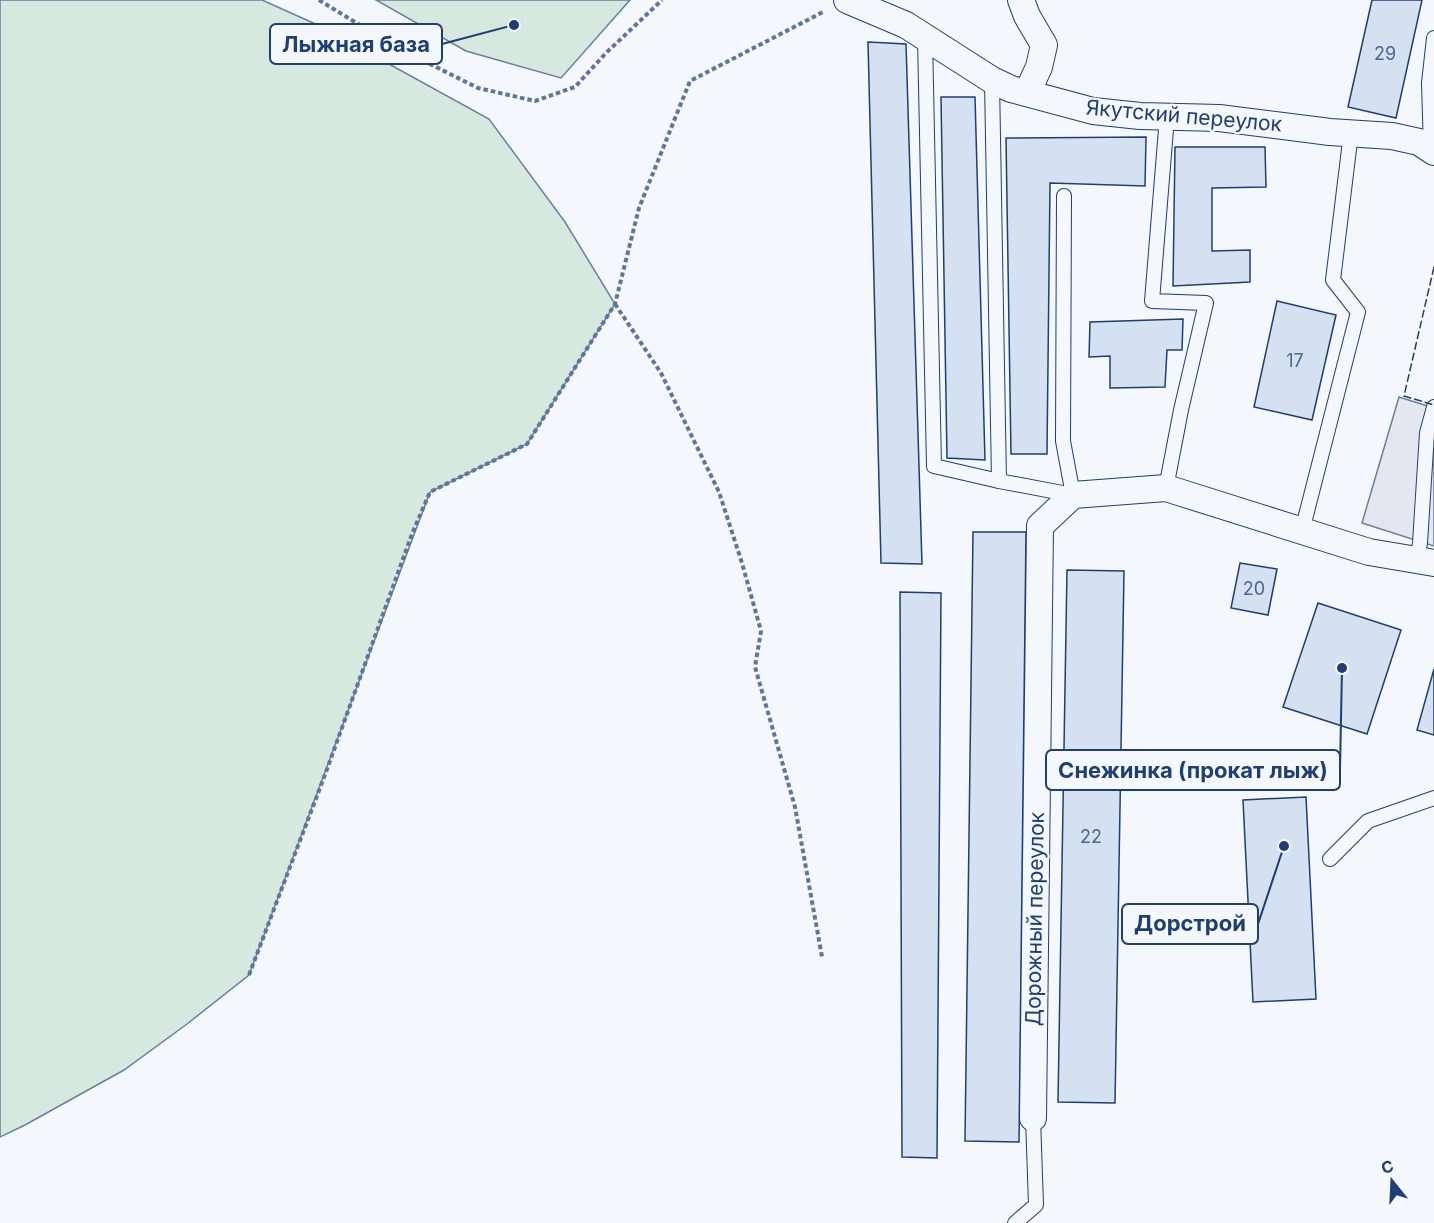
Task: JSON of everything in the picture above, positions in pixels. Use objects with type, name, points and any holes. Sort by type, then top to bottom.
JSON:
[{"type":"street","points":[[1021,0],[1027,16],[1044,45],[1039,67],[1027,93]]},
{"type":"street","name":"Якутский переулок","points":[[837,5],[906,25],[992,80],[1027,93],[1093,111],[1167,117],[1219,118],[1392,136],[1419,142],[1432,151]]},
{"type":"street","points":[[1073,495],[1166,488],[1369,552],[1425,561]]},
{"type":"street","name":"Дорожный переулок","points":[[1033,1118],[1040,526],[1073,495]]},
{"type":"lane","points":[[925,38],[934,466],[1073,495],[1063,441],[1064,196]]},
{"type":"lane","points":[[1432,151],[1429,83],[1434,38]]},
{"type":"lane","points":[[992,80],[999,481]]},
{"type":"lane","points":[[1166,488],[1181,410],[1206,303],[1152,301],[1167,117]]},
{"type":"lane","points":[[1302,531],[1358,312],[1333,280],[1351,133]]},
{"type":"lane","points":[[1425,561],[1420,543],[1427,433],[1434,407]]},
{"type":"lane","points":[[1330,859],[1368,821],[1434,798]]},
{"type":"lane","points":[[1015,1223],[1035,1204],[1033,1118]]},
{"type":"path","points":[[319,0],[394,46],[478,88],[535,101],[575,87],[605,54],[662,0]]},
{"type":"path","points":[[249,975],[326,772],[412,534],[430,492],[527,444],[615,304],[639,208],[690,81],[837,5]]},
{"type":"path","points":[[615,304],[661,373],[720,492],[761,631],[755,667],[795,807],[822,957]]},
{"type":"shaded area","points":[[0,0],[262,0],[320,26],[489,119],[565,222],[615,304],[527,444],[430,492],[249,975],[124,1070],[0,1137]]},
{"type":"shaded area","points":[[376,0],[630,0],[561,78],[466,51]]},
{"type":"shaded area","points":[[1399,397],[1434,408],[1434,546],[1362,523]]},
{"type":"building","points":[[1372,0],[1422,0],[1396,118],[1348,107]]},
{"type":"building","points":[[868,42],[906,44],[922,564],[881,563]]},
{"type":"building","points":[[941,97],[975,97],[985,460],[947,458]]},
{"type":"building","points":[[1146,137],[1145,186],[1050,183],[1047,454],[1011,454],[1006,138]]},
{"type":"building","points":[[1175,147],[1265,147],[1266,187],[1212,188],[1212,251],[1250,250],[1250,282],[1173,286]]},
{"type":"building","points":[[1277,301],[1336,315],[1312,420],[1254,407]]},
{"type":"building","points":[[1183,319],[1182,350],[1167,350],[1165,387],[1110,388],[1110,356],[1089,357],[1090,322]]},
{"type":"building","points":[[973,532],[1026,532],[1019,1142],[965,1141]]},
{"type":"building","points":[[1240,563],[1277,569],[1268,615],[1231,608]]},
{"type":"building","points":[[1067,570],[1124,571],[1115,1103],[1058,1102]]},
{"type":"building","points":[[900,592],[941,593],[937,1158],[902,1157]]},
{"type":"building","points":[[1318,603],[1401,630],[1367,734],[1283,707]]},
{"type":"building","points":[[1434,669],[1434,735],[1417,730]]},
{"type":"building","points":[[1306,797],[1316,999],[1253,1002],[1243,800]]},
{"type":"fence","points":[[1434,267],[1404,396],[1434,405]]},
{"type":"place","name":"Лыжная база","points":[[514,25]]},
{"type":"place","name":"Снежинка (прокат лыж)","points":[[1342,668]]},
{"type":"place","name":"Дорстрой","points":[[1284,846]]}]
